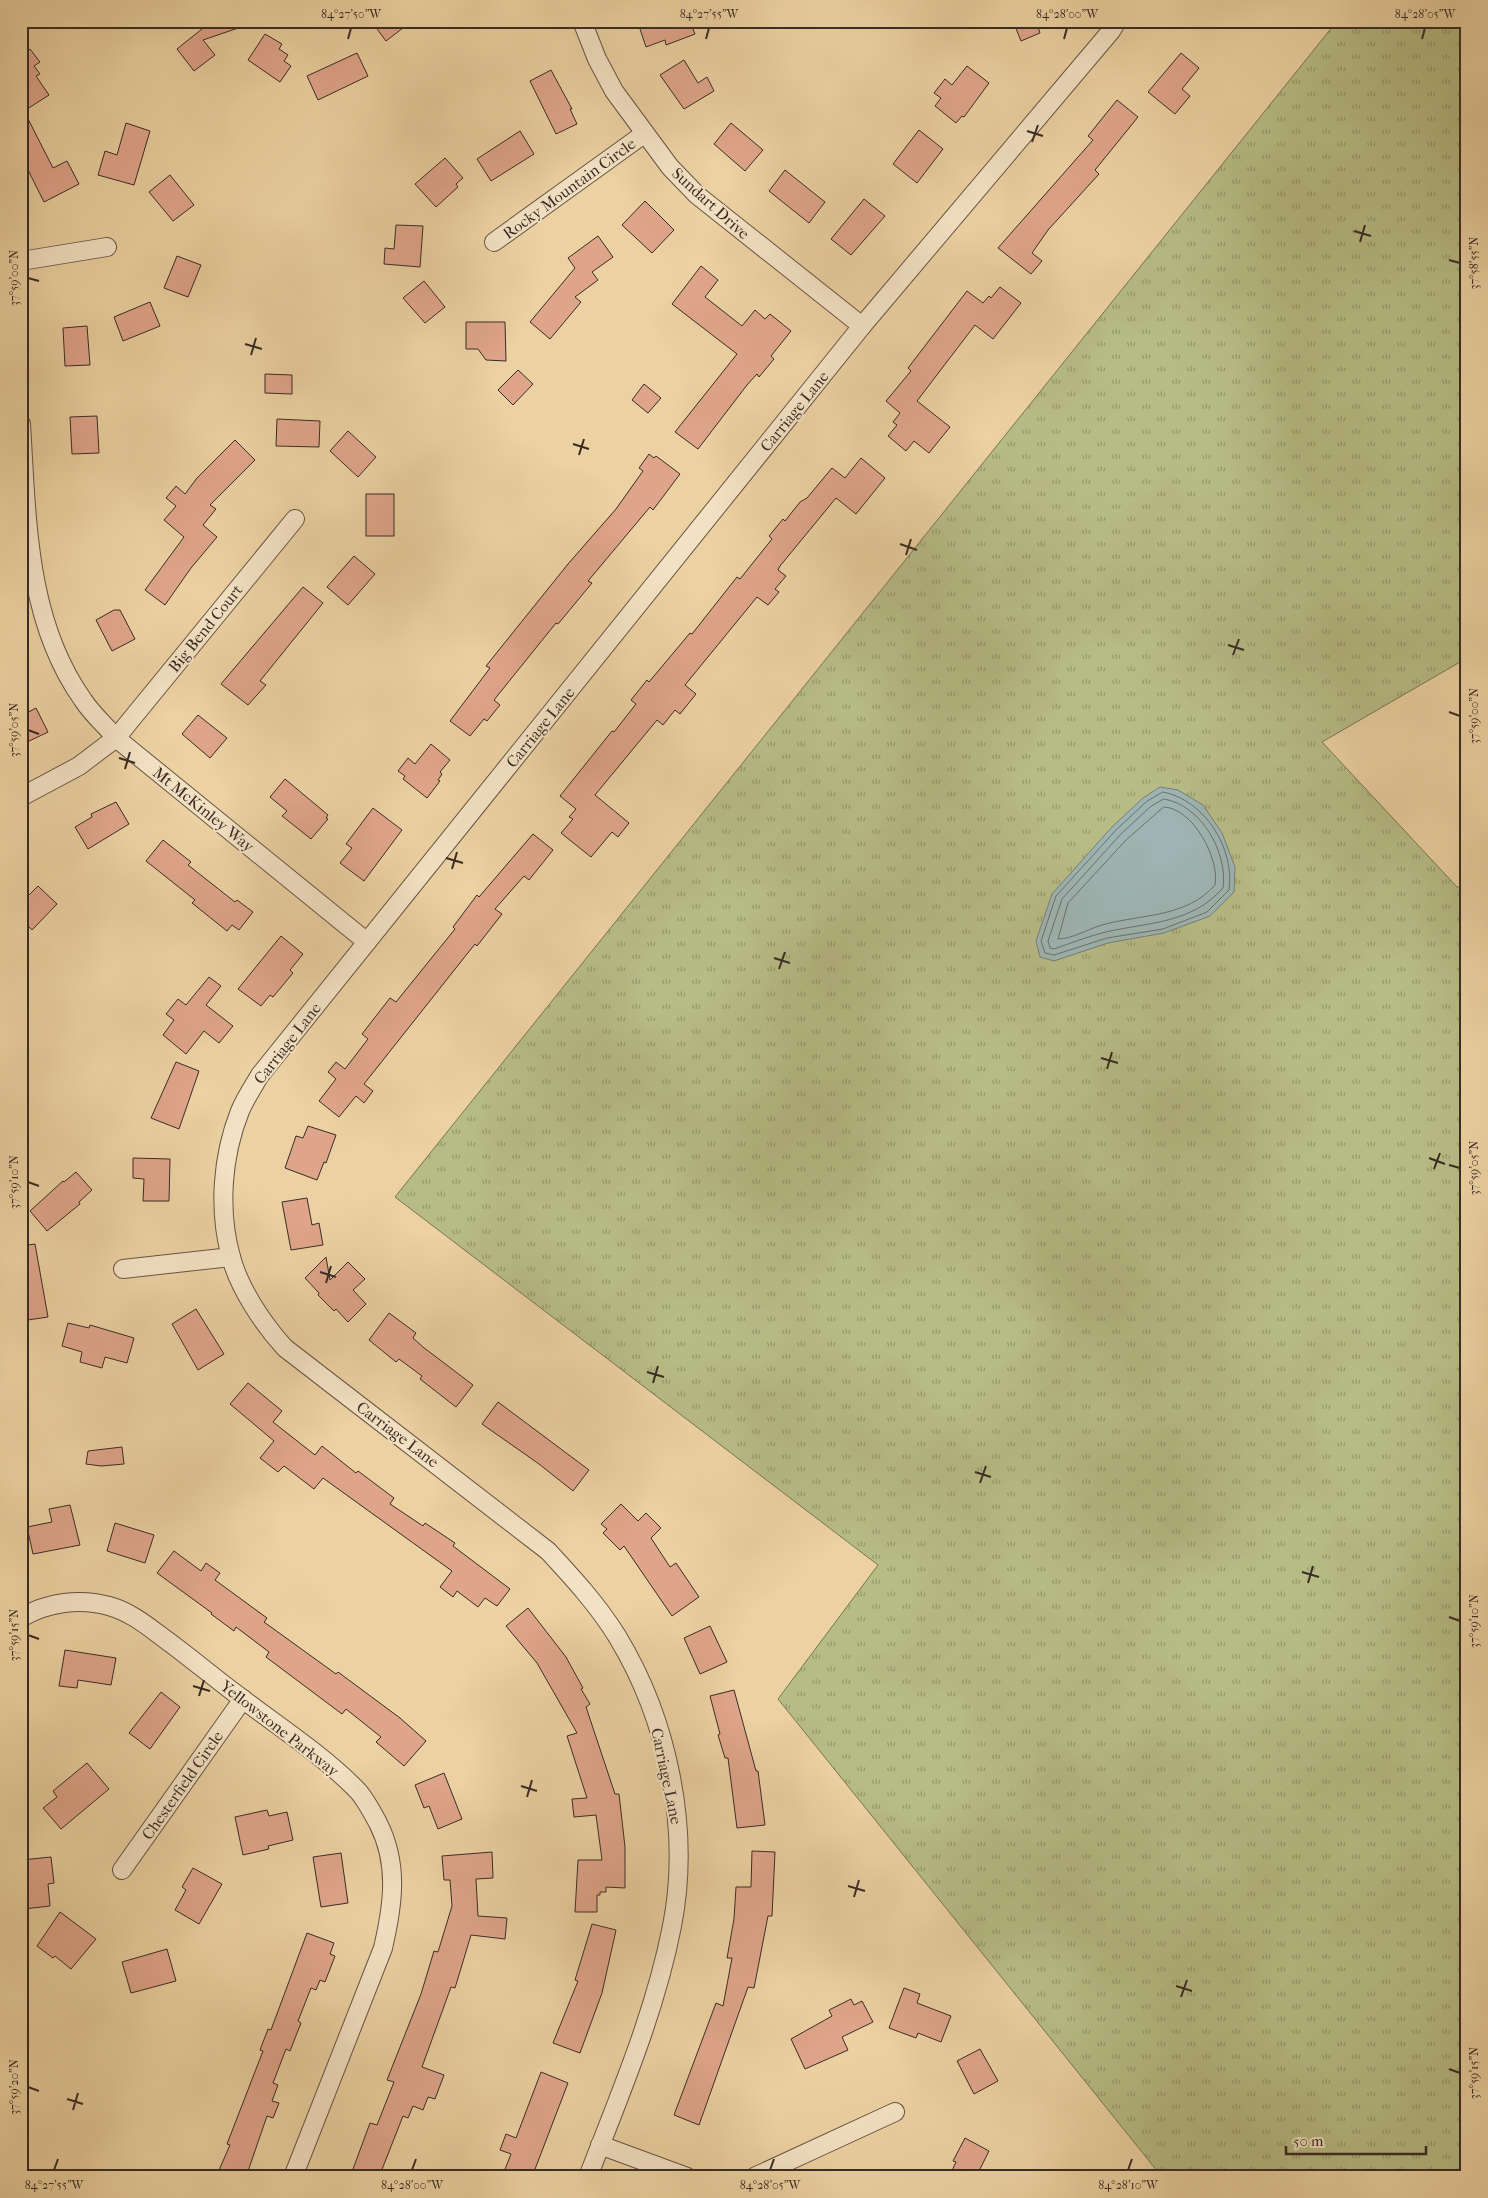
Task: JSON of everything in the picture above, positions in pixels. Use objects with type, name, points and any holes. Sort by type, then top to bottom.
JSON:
[{"type":"street","name":"Sundart Drive","points":[[582,21],[597,59],[614,91],[670,167],[697,195],[862,326]]},
{"type":"street","name":"Carriage Lane","points":[[588,2177],[644,2030],[658,1986],[672,1925],[678,1881],[678,1829],[671,1779],[662,1738],[641,1682],[617,1636],[585,1590],[548,1551],[285,1348],[271,1333],[258,1312],[231,1257],[224,1216],[224,1171],[231,1139],[240,1111],[260,1075],[862,326],[1111,31],[1116,21]]},
{"type":"street","name":"Rocky Mountain Circle","points":[[494,242],[644,134]]},
{"type":"street","points":[[21,261],[107,247]]},
{"type":"street","name":"Mt McKinley Way","points":[[21,424],[23,491],[39,602],[52,643],[67,675],[83,701],[116,738],[367,942]]},
{"type":"street","name":"Big Bend Court","points":[[21,797],[79,766],[116,738],[295,519]]},
{"type":"street","points":[[123,1269],[231,1257]]},
{"type":"street","name":"Yellowstone Parkway","points":[[21,1618],[54,1603],[77,1602],[107,1605],[132,1614],[243,1699],[317,1752],[357,1790],[378,1823],[390,1854],[393,1884],[391,1912],[383,1948],[293,2177]]},
{"type":"street","name":"Chesterfield Circle","points":[[122,1870],[243,1699]]},
{"type":"street","points":[[754,2177],[895,2112]]},
{"type":"street","points":[[600,2145],[687,2177]]},
{"type":"green space","points":[[1337,21],[1467,21],[1467,658],[1322,742],[1457,887],[1467,888],[1467,2177],[1162,2177],[778,1699],[878,1565],[395,1197]]},
{"type":"water","points":[[1160,787],[1178,790],[1203,805],[1222,833],[1235,867],[1234,892],[1210,916],[1164,933],[1108,943],[1054,961],[1040,957],[1036,941],[1052,894],[1112,827],[1143,798]]},
{"type":"building","points":[[212,21],[250,21],[250,24],[203,40],[215,55],[194,71],[177,49]]},
{"type":"building","points":[[371,21],[412,21],[386,41]]},
{"type":"building","points":[[653,21],[690,21],[695,34],[666,45],[665,40],[646,47],[639,26]]},
{"type":"building","points":[[1013,21],[1036,21],[1040,33],[1021,41]]},
{"type":"building","points":[[265,34],[282,44],[279,49],[288,55],[284,61],[291,66],[280,82],[248,60]]},
{"type":"building","points":[[21,47],[25,53],[30,49],[40,62],[34,66],[40,74],[36,76],[49,95],[24,111],[53,168],[67,161],[79,184],[44,202],[21,156]]},
{"type":"building","points":[[357,53],[368,76],[318,100],[307,76]]},
{"type":"building","points":[[1181,53],[1199,68],[1182,89],[1190,96],[1175,114],[1148,92]]},
{"type":"building","points":[[684,60],[698,83],[707,77],[714,91],[684,109],[660,75]]},
{"type":"building","points":[[967,66],[989,83],[964,117],[962,116],[956,123],[935,106],[941,98],[934,93],[945,79],[952,85]]},
{"type":"building","points":[[551,70],[572,109],[570,109],[577,124],[556,134],[530,81]]},
{"type":"building","points":[[1117,100],[1138,117],[1095,170],[1099,174],[1048,230],[1032,253],[1042,261],[1031,274],[998,248],[1093,140],[1088,136]]},
{"type":"building","points":[[126,123],[150,131],[134,185],[98,175],[105,151],[117,155]]},
{"type":"building","points":[[731,123],[763,150],[745,171],[714,144]]},
{"type":"building","points":[[919,130],[943,149],[917,183],[893,164]]},
{"type":"building","points":[[520,131],[534,154],[491,181],[477,159]]},
{"type":"building","points":[[445,158],[463,178],[456,184],[458,187],[436,207],[415,184]]},
{"type":"building","points":[[785,170],[825,202],[809,223],[769,191]]},
{"type":"building","points":[[170,175],[194,205],[173,221],[149,192]]},
{"type":"building","points":[[864,199],[885,216],[851,255],[831,239]]},
{"type":"building","points":[[645,201],[674,230],[652,253],[622,225]]},
{"type":"building","points":[[396,225],[423,226],[420,267],[384,264],[385,248],[394,249]]},
{"type":"building","points":[[598,236],[613,257],[592,272],[598,280],[575,297],[581,302],[550,339],[530,322],[575,268],[568,258]]},
{"type":"building","points":[[177,256],[201,265],[188,297],[164,288]]},
{"type":"building","points":[[701,266],[718,280],[705,297],[742,326],[755,310],[765,319],[770,314],[791,331],[771,356],[774,359],[759,377],[757,374],[747,385],[698,449],[675,432],[737,354],[672,304]]},
{"type":"building","points":[[424,281],[445,307],[425,323],[403,298]]},
{"type":"building","points":[[1000,287],[1021,303],[993,339],[975,325],[917,401],[950,427],[929,453],[914,441],[906,451],[888,436],[897,425],[893,422],[900,413],[886,401],[911,371],[908,368],[967,291],[983,303],[989,296],[991,298]]},
{"type":"building","points":[[150,302],[160,326],[123,341],[114,317]]},
{"type":"building","points":[[466,322],[505,322],[506,361],[486,360],[478,349],[466,349]]},
{"type":"building","points":[[87,326],[90,365],[65,366],[63,328]]},
{"type":"building","points":[[518,370],[533,384],[513,405],[498,390]]},
{"type":"building","points":[[265,374],[292,375],[292,394],[265,393]]},
{"type":"building","points":[[644,384],[661,398],[648,413],[632,400]]},
{"type":"building","points":[[97,416],[99,453],[72,454],[70,417]]},
{"type":"building","points":[[277,419],[320,421],[319,447],[276,446]]},
{"type":"building","points":[[348,431],[376,457],[358,477],[330,451]]},
{"type":"building","points":[[235,440],[255,460],[210,505],[216,509],[203,525],[217,537],[191,568],[165,605],[145,590],[184,537],[164,520],[176,506],[166,498],[176,486],[185,494],[197,478]]},
{"type":"building","points":[[649,454],[654,458],[656,456],[680,474],[653,510],[650,507],[588,581],[592,583],[558,624],[556,623],[494,700],[500,705],[487,721],[484,719],[470,736],[450,721],[490,668],[486,666],[568,564],[616,509],[643,471],[639,468]]},
{"type":"building","points":[[861,458],[885,478],[856,514],[836,498],[780,566],[778,570],[786,576],[775,589],[779,592],[768,605],[757,597],[685,685],[696,694],[680,714],[675,710],[663,725],[657,720],[595,795],[629,823],[618,837],[612,832],[591,857],[561,833],[573,819],[569,817],[576,809],[560,796],[636,704],[631,700],[647,680],[649,682],[690,633],[692,634],[737,577],[740,579],[772,539],[769,536],[783,519],[785,521],[832,468],[845,478]]},
{"type":"building","points":[[366,494],[394,494],[394,536],[366,536]]},
{"type":"building","points":[[354,556],[375,574],[348,605],[327,587]]},
{"type":"building","points":[[303,587],[323,603],[260,681],[266,685],[248,705],[221,684]]},
{"type":"building","points":[[114,610],[120,610],[135,639],[112,651],[96,620]]},
{"type":"building","points":[[36,708],[48,732],[21,745],[21,716]]},
{"type":"building","points":[[198,715],[227,738],[210,758],[182,734]]},
{"type":"building","points":[[431,744],[450,760],[440,772],[442,774],[438,780],[440,781],[427,798],[403,779],[405,776],[398,771],[408,758],[415,764]]},
{"type":"building","points":[[285,779],[328,815],[326,818],[328,819],[311,839],[282,816],[287,811],[270,797]]},
{"type":"building","points":[[116,802],[129,824],[88,849],[75,827],[92,817],[91,814]]},
{"type":"building","points":[[373,808],[402,830],[364,881],[340,863],[352,848],[346,844]]},
{"type":"building","points":[[533,834],[553,850],[529,880],[524,876],[495,909],[502,914],[477,946],[475,944],[364,1084],[373,1091],[364,1103],[356,1096],[339,1117],[319,1101],[336,1079],[328,1072],[336,1062],[345,1069],[368,1039],[362,1034],[390,998],[396,1002],[455,929],[453,927],[477,895],[479,897]]},
{"type":"building","points":[[163,840],[191,862],[188,865],[235,902],[237,900],[253,912],[239,930],[232,925],[227,931],[192,903],[195,900],[146,861]]},
{"type":"building","points":[[38,886],[57,904],[32,930],[21,919],[21,903]]},
{"type":"building","points":[[281,936],[303,954],[290,970],[293,973],[273,997],[270,995],[261,1006],[238,989]]},
{"type":"building","points":[[209,977],[221,986],[206,1005],[233,1026],[219,1043],[204,1031],[186,1054],[163,1035],[174,1020],[166,1014],[178,999],[186,1005]]},
{"type":"building","points":[[176,1062],[199,1071],[179,1129],[151,1118]]},
{"type":"building","points":[[308,1126],[336,1135],[326,1163],[324,1162],[317,1180],[285,1168],[296,1136],[303,1138]]},
{"type":"building","points":[[133,1158],[170,1159],[169,1201],[143,1201],[144,1179],[133,1178]]},
{"type":"building","points":[[76,1172],[92,1190],[79,1202],[80,1204],[47,1231],[30,1211],[63,1181]]},
{"type":"building","points":[[307,1198],[312,1225],[319,1223],[323,1245],[291,1250],[282,1202]]},
{"type":"building","points":[[35,1244],[48,1317],[21,1321],[21,1246]]},
{"type":"building","points":[[326,1257],[330,1280],[348,1262],[365,1279],[353,1290],[366,1304],[348,1322],[336,1309],[334,1311],[318,1295],[319,1293],[305,1278]]},
{"type":"building","points":[[196,1309],[224,1354],[198,1370],[172,1324]]},
{"type":"building","points":[[389,1313],[416,1333],[413,1338],[423,1347],[473,1385],[456,1407],[420,1379],[422,1376],[399,1359],[396,1362],[369,1340]]},
{"type":"building","points":[[68,1323],[89,1328],[90,1325],[134,1338],[127,1363],[105,1357],[102,1368],[80,1362],[82,1352],[62,1346]]},
{"type":"building","points":[[248,1383],[282,1411],[273,1422],[315,1455],[322,1446],[356,1473],[358,1471],[394,1498],[390,1504],[423,1526],[425,1523],[455,1543],[453,1546],[510,1589],[497,1606],[485,1598],[478,1607],[457,1591],[453,1597],[440,1587],[452,1571],[323,1478],[314,1489],[284,1466],[278,1472],[260,1458],[274,1441],[230,1404]]},
{"type":"building","points":[[498,1402],[589,1470],[573,1491],[539,1464],[482,1424]]},
{"type":"building","points":[[122,1447],[124,1464],[101,1466],[86,1464],[88,1451]]},
{"type":"building","points":[[621,1504],[638,1521],[646,1513],[661,1528],[651,1538],[670,1567],[676,1563],[699,1597],[672,1616],[624,1546],[620,1550],[603,1533],[607,1529],[601,1524]]},
{"type":"building","points":[[70,1505],[80,1545],[33,1554],[27,1527],[52,1522],[49,1509]]},
{"type":"building","points":[[115,1523],[154,1535],[145,1563],[107,1551]]},
{"type":"building","points":[[174,1551],[201,1571],[206,1563],[220,1573],[215,1580],[267,1618],[264,1622],[336,1674],[338,1672],[400,1718],[426,1741],[404,1766],[376,1742],[381,1737],[346,1709],[342,1714],[266,1657],[269,1652],[236,1627],[234,1631],[157,1573]]},
{"type":"building","points":[[528,1608],[566,1657],[583,1688],[581,1689],[590,1704],[586,1707],[615,1794],[619,1794],[625,1847],[625,1888],[606,1887],[606,1892],[600,1892],[600,1895],[597,1895],[597,1912],[575,1912],[578,1860],[602,1860],[596,1815],[574,1817],[572,1799],[587,1798],[567,1736],[577,1733],[537,1663],[506,1626]]},
{"type":"building","points":[[710,1626],[727,1662],[700,1674],[684,1638]]},
{"type":"building","points":[[65,1650],[116,1658],[111,1685],[78,1680],[77,1688],[59,1686]]},
{"type":"building","points":[[734,1690],[756,1771],[758,1771],[765,1825],[737,1828],[728,1758],[725,1758],[718,1735],[720,1734],[710,1696]]},
{"type":"building","points":[[161,1692],[180,1707],[150,1749],[129,1733]]},
{"type":"building","points":[[87,1763],[109,1789],[61,1829],[43,1808],[57,1797],[53,1791]]},
{"type":"building","points":[[444,1773],[462,1819],[438,1829],[429,1806],[424,1808],[415,1785]]},
{"type":"building","points":[[267,1810],[269,1816],[287,1812],[293,1840],[268,1846],[269,1849],[243,1855],[235,1817]]},
{"type":"building","points":[[752,1851],[775,1852],[772,1916],[768,1916],[754,1988],[748,1987],[699,2125],[674,2115],[716,2003],[723,2006],[732,1958],[727,1958],[734,1919],[736,1887],[751,1887]]},
{"type":"building","points":[[492,1852],[493,1878],[476,1879],[478,1916],[507,1918],[505,1939],[471,1935],[455,1988],[451,1987],[422,2067],[444,2075],[435,2099],[428,2097],[423,2110],[413,2106],[408,2118],[403,2116],[379,2177],[353,2169],[370,2123],[377,2125],[394,2082],[387,2080],[421,1994],[434,1951],[438,1952],[452,1906],[450,1880],[444,1880],[442,1856]]},
{"type":"building","points":[[341,1853],[348,1903],[321,1907],[313,1857]]},
{"type":"building","points":[[51,1857],[54,1883],[48,1884],[50,1906],[24,1909],[24,1906],[21,1907],[21,1860]]},
{"type":"building","points":[[193,1868],[222,1884],[199,1924],[175,1910],[186,1890],[182,1887]]},
{"type":"building","points":[[60,1912],[96,1939],[71,1969],[55,1956],[53,1958],[37,1946]]},
{"type":"building","points":[[592,1924],[616,1930],[602,1993],[580,2053],[553,2043],[578,1981],[575,1980]]},
{"type":"building","points":[[307,1933],[334,1943],[330,1954],[335,1956],[325,1982],[320,1980],[316,1990],[311,1988],[298,2021],[301,2023],[290,2051],[286,2049],[273,2083],[278,2085],[272,2101],[279,2103],[273,2118],[267,2116],[246,2177],[216,2177],[230,2145],[227,2144],[263,2051],[260,2050],[268,2029],[271,2030]]},
{"type":"building","points":[[167,1949],[176,1981],[131,1993],[122,1962]]},
{"type":"building","points":[[904,1988],[920,1994],[917,2003],[951,2016],[941,2042],[918,2033],[916,2038],[889,2028]]},
{"type":"building","points":[[851,1999],[854,2005],[862,2001],[873,2022],[842,2037],[848,2050],[805,2069],[791,2039],[832,2016],[829,2010]]},
{"type":"building","points":[[980,2049],[998,2081],[974,2094],[957,2061]]},
{"type":"building","points":[[541,2072],[568,2083],[532,2177],[502,2177],[511,2154],[500,2150],[506,2134],[516,2138]]},
{"type":"building","points":[[965,2138],[989,2151],[976,2177],[949,2177],[956,2162],[953,2161]]}]
